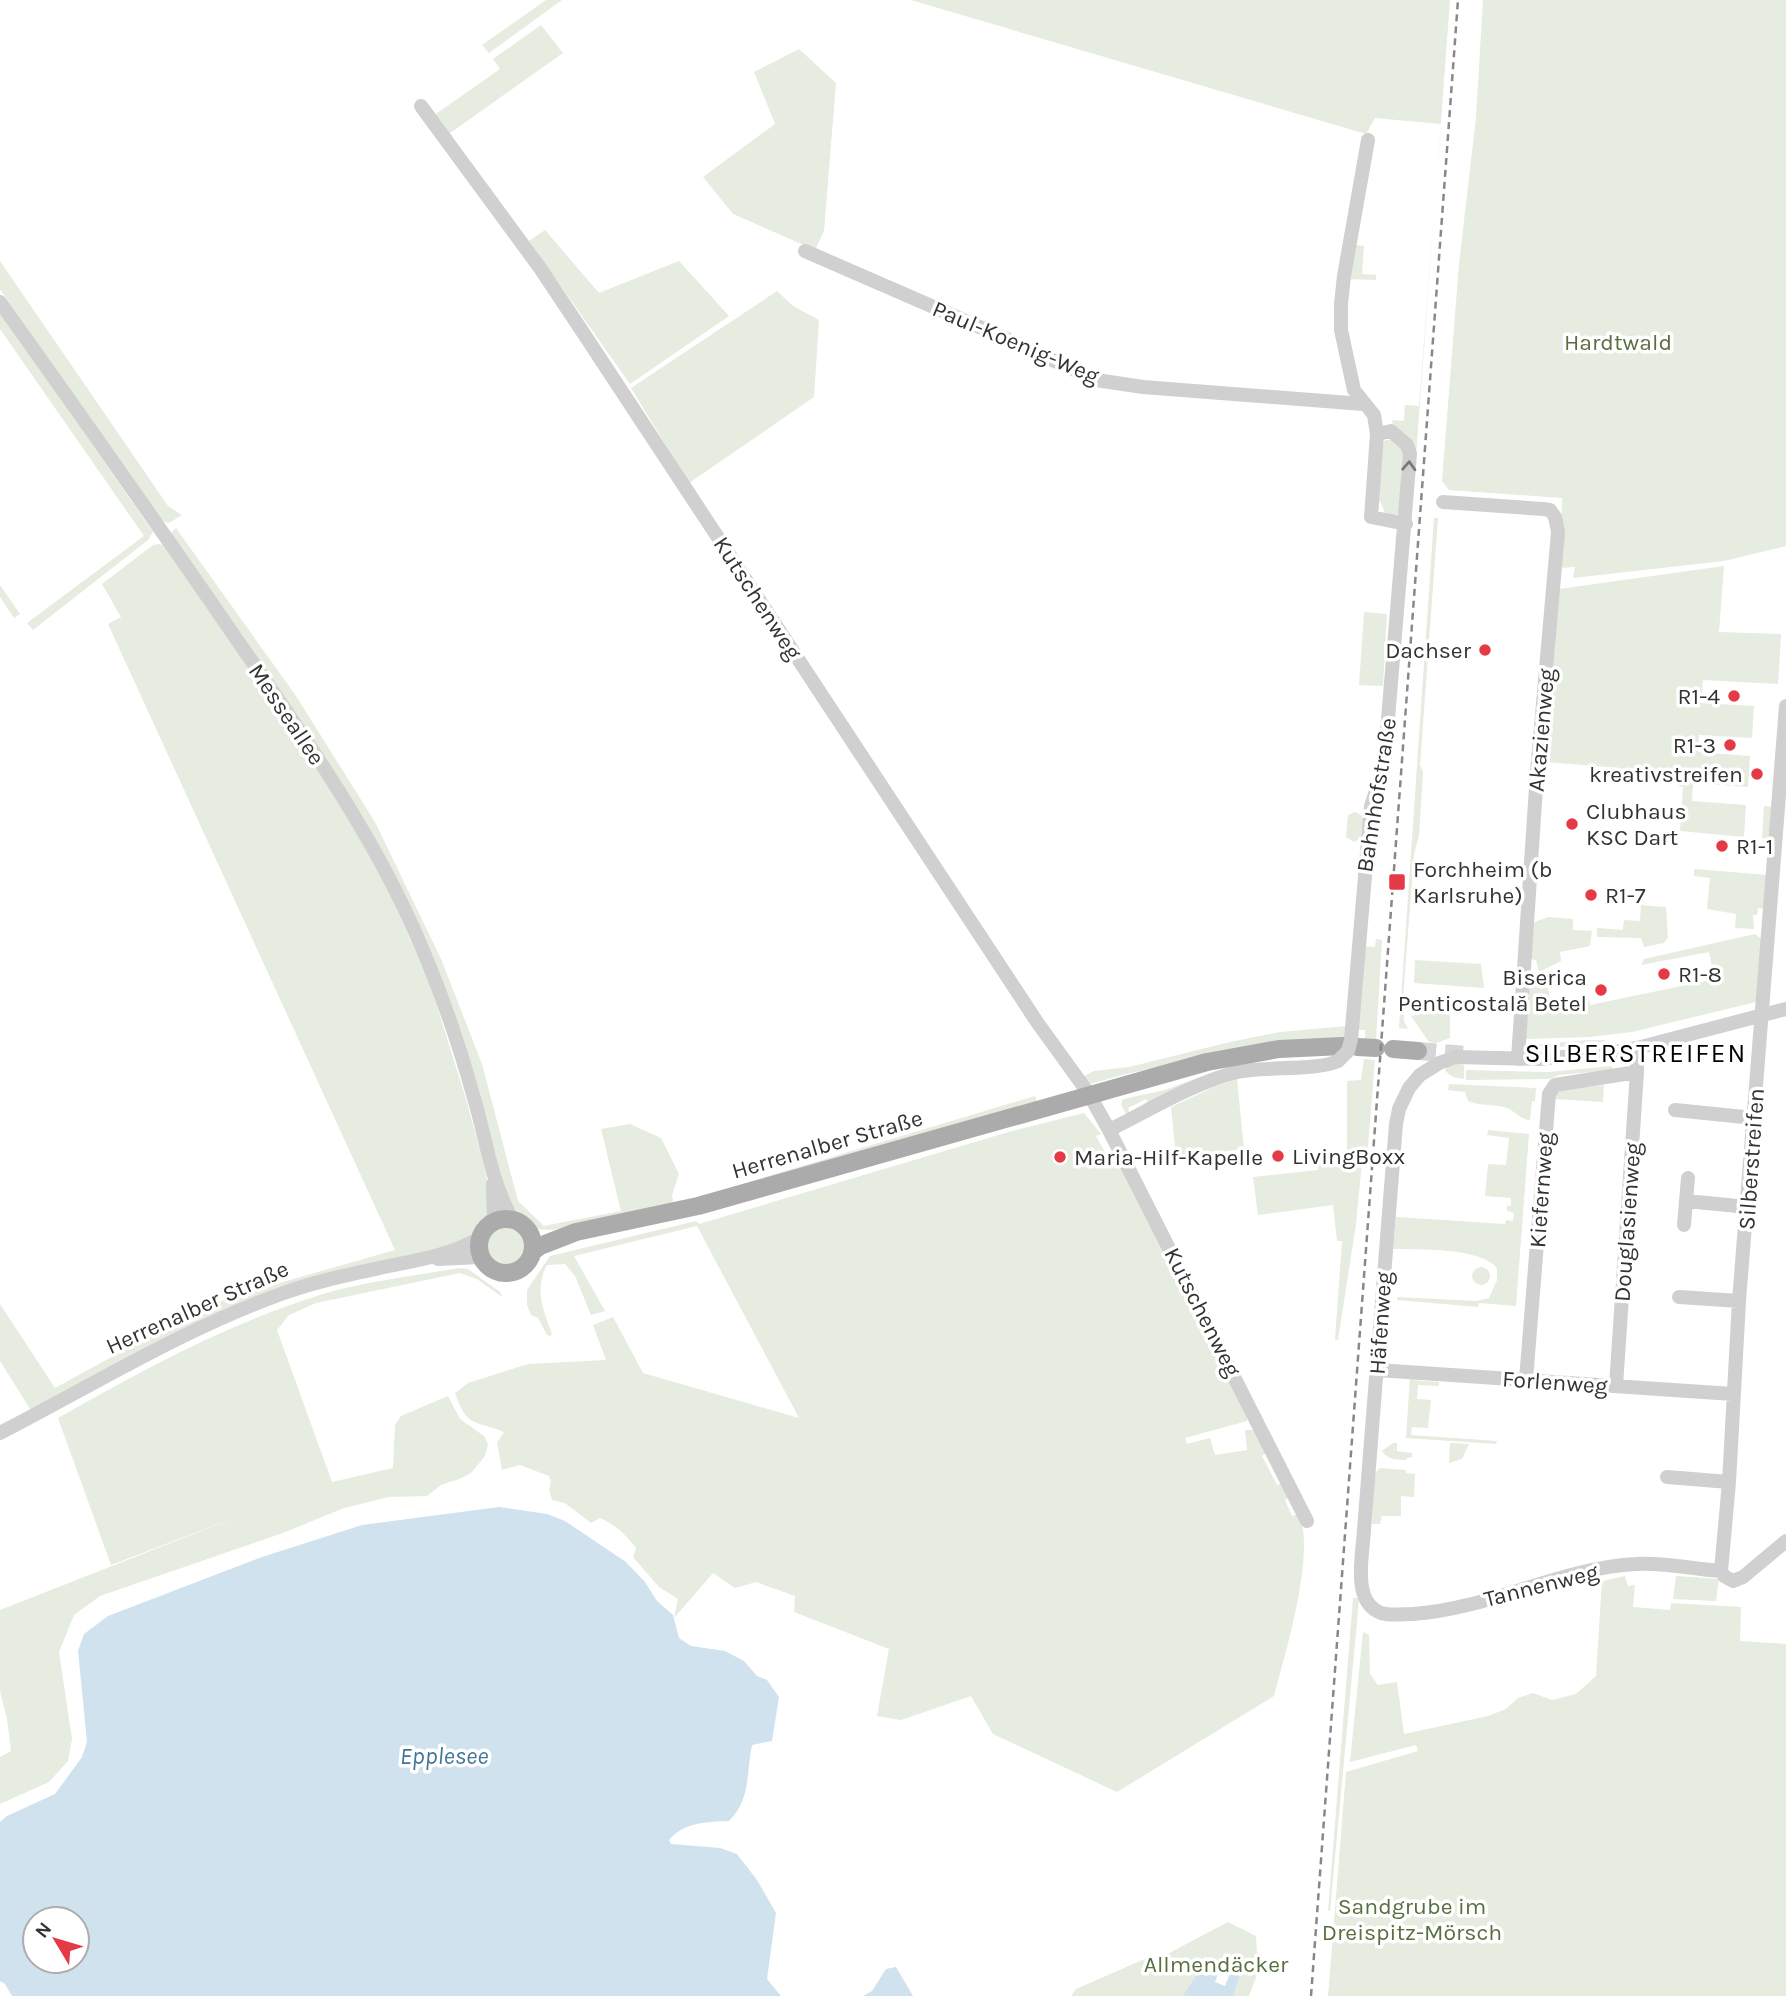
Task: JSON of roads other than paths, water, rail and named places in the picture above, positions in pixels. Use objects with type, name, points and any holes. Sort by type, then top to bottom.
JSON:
[{"type":"main road","name":"Herrenalber Straße","points":[[532,1252],[540,1245],[576,1232],[698,1206],[1093,1100],[1207,1062],[1279,1049],[1384,1048],[1418,1051]]},
{"type":"main road","points":[[503,1221],[519,1222],[528,1231],[533,1245],[532,1252],[522,1267],[509,1273],[489,1268],[481,1257],[480,1238],[483,1231],[503,1221]]},
{"type":"main road","name":"Herrenalber Straße","points":[[528,1231],[576,1232]]},
{"type":"street","name":"Kutschenweg","points":[[421,106],[547,279],[1037,1022],[1093,1100],[1307,1521]]},
{"type":"street","points":[[1368,140],[1340,304],[1340,330],[1354,390],[1374,415],[1377,434],[1371,517],[1405,524]]},
{"type":"street","name":"Paul-Koenig-Weg","points":[[804,251],[986,329],[1096,380],[1143,387],[1363,404]]},
{"type":"street","name":"Messeallee","points":[[0,302],[284,707],[373,848],[404,909],[436,982],[461,1051],[503,1221]]},
{"type":"street","name":"Bahnhofstraße","points":[[1347,1049],[1371,806],[1384,767],[1410,454],[1407,445],[1391,431],[1377,434]]},
{"type":"street","name":"Akazienweg","points":[[1443,502],[1550,510],[1556,519],[1558,533],[1537,772],[1518,1059]]},
{"type":"street","name":"Silberstreifen","points":[[1721,1571],[1739,1301],[1786,706]]},
{"type":"street","points":[[1518,1059],[1637,1053],[1786,1009]]},
{"type":"street","name":"Herrenalber Straße","points":[[1109,1130],[1216,1078],[1279,1067],[1326,1065],[1347,1049]]},
{"type":"street","name":"Douglasienweg","points":[[1616,1386],[1637,1053]]},
{"type":"street","name":"Häfenweg","points":[[1366,1600],[1361,1587],[1388,1208],[1398,1116],[1409,1088],[1420,1074],[1439,1063],[1456,1057],[1518,1059]]},
{"type":"street","name":"Kiefernweg","points":[[1526,1380],[1549,1094],[1555,1085],[1637,1072]]},
{"type":"street","points":[[1675,1110],[1754,1118]]},
{"type":"street","points":[[1684,1225],[1688,1178]]},
{"type":"street","points":[[1686,1201],[1748,1207]]},
{"type":"street","name":"Herrenalber Straße","points":[[0,1433],[171,1341],[250,1306],[313,1283],[426,1259],[480,1238]]},
{"type":"street","name":"Herrenalber Straße","points":[[426,1259],[481,1257]]},
{"type":"street","points":[[1679,1297],[1739,1301]]},
{"type":"street","name":"Forlenweg","points":[[1377,1370],[1733,1394]]},
{"type":"street","points":[[1667,1477],[1729,1482]]},
{"type":"street","name":"Tannenweg","points":[[1366,1600],[1380,1613],[1433,1613],[1594,1571],[1637,1563],[1721,1571],[1733,1581],[1743,1577],[1786,1541]]},
{"type":"water","name":"Epplesee","points":[[499,1507],[547,1514],[565,1521],[626,1562],[645,1582],[657,1601],[673,1615],[679,1638],[691,1646],[725,1651],[744,1661],[757,1676],[767,1680],[779,1697],[772,1741],[752,1745],[744,1795],[736,1813],[729,1821],[689,1826],[669,1840],[671,1844],[720,1848],[737,1854],[757,1880],[776,1913],[767,1979],[781,1996],[12,1996],[0,1981],[0,1822],[7,1816],[55,1794],[82,1757],[87,1742],[78,1651],[84,1634],[108,1616],[262,1557],[362,1525]]},
{"type":"water","points":[[1222,1957],[1234,1963],[1239,1977],[1233,1996],[1183,1996],[1199,1971]]},
{"type":"water","points":[[896,1967],[913,1996],[863,1996],[872,1991],[886,1969]]},
{"type":"tunnel","points":[[1418,1051],[1467,1055]]},
{"type":"railway","points":[[1311,1996],[1458,0]]},
{"type":"place","name":"Dachser","points":[[1485,650]]},
{"type":"place","name":"R1-4","points":[[1734,696]]},
{"type":"place","name":"R1-3","points":[[1730,745]]},
{"type":"place","name":"kreativstreifen","points":[[1757,774]]},
{"type":"place","name":"Clubhaus KSC Dart","points":[[1572,824]]},
{"type":"place","name":"R1-1","points":[[1722,846]]},
{"type":"place","name":"Forchheim (b Karlsruhe)","points":[[1397,882]]},
{"type":"place","name":"R1-7","points":[[1591,895]]},
{"type":"place","name":"R1-8","points":[[1664,974]]},
{"type":"place","name":"Biserica Penticostală Betel","points":[[1601,990]]},
{"type":"place","name":"LivingBoxx","points":[[1278,1156]]},
{"type":"place","name":"Maria-Hilf-Kapelle","points":[[1060,1157]]},
{"type":"district","name":"SILBERSTREIFEN","points":[[1636,1053]]},
{"type":"park label","name":"Hardtwald","points":[[1618,342]]},
{"type":"park label","name":"Sandgrube im Dreispitz-Mörsch","points":[[1412,1919]]},
{"type":"park label","name":"Allmendäcker","points":[[1216,1964]]}]
